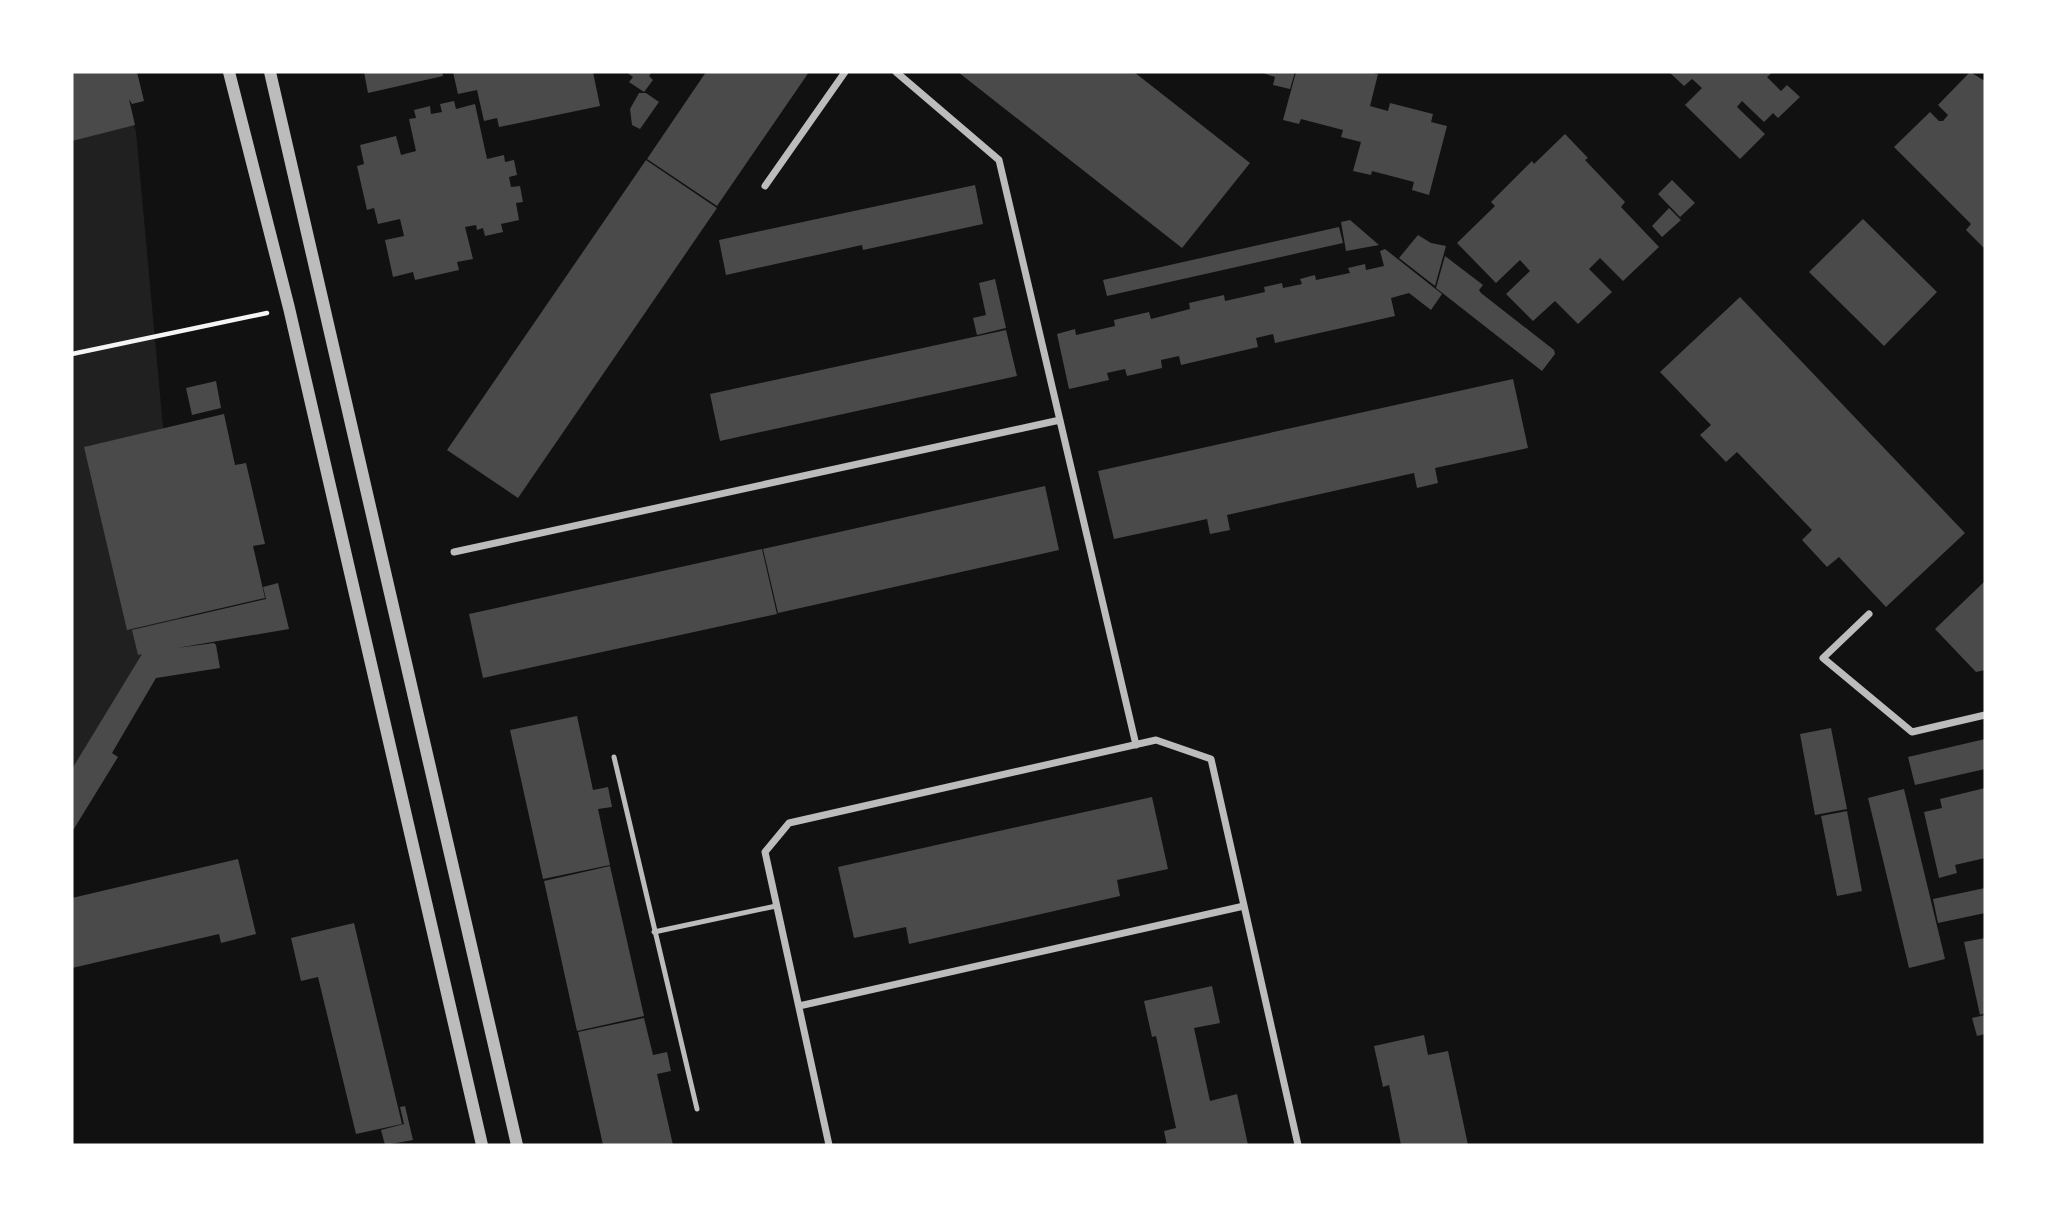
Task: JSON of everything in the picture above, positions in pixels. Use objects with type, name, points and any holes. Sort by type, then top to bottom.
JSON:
[{"type":"street","points":[[229,72],[289,308],[482,1145]]},
{"type":"street","points":[[270,72],[517,1145]]},
{"type":"street","points":[[765,186],[845,72]]},
{"type":"street","points":[[896,72],[999,160],[1136,745]]},
{"type":"street","points":[[454,552],[1060,420]]},
{"type":"street","points":[[1869,614],[1823,658],[1912,732],[1985,716]]},
{"type":"street","points":[[829,1145],[765,852],[789,823],[1156,740],[1211,759],[1298,1145]]},
{"type":"street","points":[[799,1006],[1244,906]]},
{"type":"lane","points":[[614,757],[697,1109]]},
{"type":"lane","points":[[654,932],[776,906]]},
{"type":"path","points":[[72,354],[289,308]]},
{"type":"shaded area","points":[[72,72],[118,72],[136,132],[182,635],[72,791]]},
{"type":"building","points":[[72,72],[137,72],[144,101],[132,104],[129,99],[135,125],[72,141]]},
{"type":"building","points":[[364,72],[442,72],[443,76],[368,93]]},
{"type":"building","points":[[453,72],[593,72],[600,106],[499,127],[497,118],[484,121],[477,90],[458,94]]},
{"type":"building","points":[[626,72],[652,72],[649,76],[653,80],[644,92],[629,82],[633,77]]},
{"type":"building","points":[[706,72],[809,72],[717,206],[647,159]]},
{"type":"building","points":[[958,72],[1134,72],[1250,163],[1182,248]]},
{"type":"building","points":[[1260,72],[1295,72],[1290,89],[1273,85],[1275,77]]},
{"type":"building","points":[[1296,72],[1378,74],[1370,106],[1388,111],[1390,103],[1433,114],[1431,122],[1447,126],[1429,195],[1412,190],[1414,182],[1372,171],[1371,175],[1353,171],[1361,142],[1341,137],[1343,130],[1301,119],[1299,124],[1283,120]]},
{"type":"building","points":[[1669,72],[1773,72],[1767,77],[1781,91],[1787,85],[1800,97],[1778,118],[1773,113],[1764,122],[1742,101],[1737,107],[1765,134],[1740,159],[1685,105],[1702,88],[1692,79],[1684,86]]},
{"type":"building","points":[[1970,72],[1985,81],[1985,249],[1966,230],[1971,224],[1894,147],[1930,112],[1939,121],[1943,121],[1948,115],[1938,105]]},
{"type":"building","points":[[639,93],[646,93],[659,102],[640,129],[632,125],[630,109]]},
{"type":"building","points":[[454,101],[456,109],[475,104],[487,159],[504,155],[505,162],[514,160],[517,175],[509,177],[511,187],[520,186],[523,202],[516,203],[519,220],[501,224],[503,232],[485,236],[483,228],[477,230],[476,225],[465,227],[473,259],[457,262],[459,270],[415,280],[413,272],[393,277],[385,240],[404,236],[400,219],[378,224],[374,208],[367,210],[357,166],[364,164],[360,145],[396,136],[401,155],[416,151],[409,119],[416,118],[414,110],[430,106],[431,114],[442,112],[440,104]]},
{"type":"building","points":[[1565,134],[1588,158],[1585,160],[1625,202],[1621,207],[1659,247],[1623,281],[1600,258],[1589,269],[1612,292],[1578,324],[1555,301],[1533,321],[1506,294],[1530,271],[1520,260],[1496,283],[1457,243],[1495,206],[1491,202],[1532,161],[1534,164]]},
{"type":"building","points":[[646,160],[717,208],[518,498],[447,450]]},
{"type":"building","points":[[1672,180],[1695,203],[1680,217],[1658,194]]},
{"type":"building","points":[[975,185],[983,224],[863,250],[862,245],[726,275],[719,240]]},
{"type":"building","points":[[1669,208],[1681,220],[1662,237],[1652,226]]},
{"type":"building","points":[[1863,219],[1937,292],[1884,346],[1809,272]]},
{"type":"building","points":[[1350,220],[1379,245],[1346,251],[1341,222]]},
{"type":"building","points":[[1339,227],[1343,243],[1107,296],[1103,280]]},
{"type":"building","points":[[1418,235],[1431,243],[1446,246],[1435,286],[1399,258]]},
{"type":"building","points":[[1385,249],[1442,294],[1431,310],[1409,293],[1391,298],[1395,316],[1275,343],[1273,334],[1256,338],[1258,347],[1181,365],[1179,356],[1161,360],[1162,368],[1127,376],[1125,369],[1107,373],[1109,380],[1069,389],[1057,334],[1075,329],[1076,335],[1115,326],[1114,320],[1149,312],[1151,319],[1190,309],[1189,303],[1224,295],[1225,301],[1265,292],[1264,287],[1282,283],[1283,288],[1302,284],[1300,279],[1315,275],[1316,280],[1350,273],[1348,268],[1365,264],[1366,270],[1384,266],[1380,251]]},
{"type":"building","points":[[1445,256],[1483,285],[1479,290],[1481,293],[1554,350],[1555,354],[1542,371],[1436,288]]},
{"type":"building","points":[[995,279],[1006,328],[977,335],[973,318],[986,315],[979,283]]},
{"type":"building","points":[[1740,297],[1965,533],[1886,607],[1839,557],[1827,567],[1802,540],[1812,530],[1737,452],[1726,462],[1700,435],[1711,425],[1660,372]]},
{"type":"building","points":[[1006,330],[1017,376],[720,441],[710,394]]},
{"type":"building","points":[[1513,379],[1528,448],[1435,468],[1438,483],[1417,488],[1414,473],[1227,515],[1230,530],[1210,534],[1207,519],[1114,539],[1098,471]]},
{"type":"building","points":[[216,381],[221,408],[192,415],[186,388]]},
{"type":"building","points":[[224,414],[235,465],[246,463],[265,544],[253,546],[265,598],[127,630],[84,447]]},
{"type":"building","points":[[1045,486],[1059,550],[778,613],[763,549]]},
{"type":"building","points":[[762,549],[777,614],[483,678],[469,614]]},
{"type":"building","points":[[1985,581],[1985,670],[1976,672],[1935,629]]},
{"type":"building","points":[[278,583],[289,629],[177,648],[214,643],[220,668],[156,678],[112,753],[118,757],[72,832],[72,769],[142,654],[138,655],[132,630],[266,599],[263,587]]},
{"type":"building","points":[[577,716],[593,790],[608,787],[612,807],[598,809],[610,865],[543,879],[510,730]]},
{"type":"building","points":[[1831,728],[1847,809],[1815,815],[1800,734]]},
{"type":"building","points":[[1985,739],[1985,769],[1915,785],[1908,757]]},
{"type":"building","points":[[1985,788],[1985,858],[1955,865],[1957,873],[1939,878],[1924,812],[1942,808],[1940,799]]},
{"type":"building","points":[[1904,789],[1945,959],[1909,968],[1868,798]]},
{"type":"building","points":[[1152,797],[1168,869],[1117,880],[1120,896],[909,944],[906,927],[854,938],[838,867]]},
{"type":"building","points":[[1847,811],[1862,891],[1837,896],[1821,816]]},
{"type":"building","points":[[238,859],[256,934],[221,943],[219,934],[72,968],[72,898]]},
{"type":"building","points":[[610,866],[644,1016],[577,1031],[544,881]]},
{"type":"building","points":[[1985,888],[1985,913],[1938,923],[1933,899]]},
{"type":"building","points":[[354,923],[402,1124],[356,1134],[318,977],[301,981],[291,938]]},
{"type":"building","points":[[1985,938],[1985,1013],[1980,1015],[1964,942]]},
{"type":"building","points":[[1212,986],[1220,1023],[1194,1028],[1210,1101],[1237,1094],[1248,1145],[1167,1145],[1164,1131],[1176,1128],[1156,1036],[1152,1037],[1144,1001]]},
{"type":"building","points":[[1985,1015],[1985,1034],[1977,1036],[1972,1018]]},
{"type":"building","points":[[644,1018],[653,1055],[667,1052],[671,1071],[657,1074],[673,1145],[603,1145],[578,1032]]},
{"type":"building","points":[[1424,1035],[1428,1055],[1448,1051],[1468,1145],[1401,1145],[1389,1085],[1383,1087],[1374,1046]]},
{"type":"building","points":[[405,1106],[413,1140],[385,1145],[381,1130],[404,1124],[400,1107]]}]
